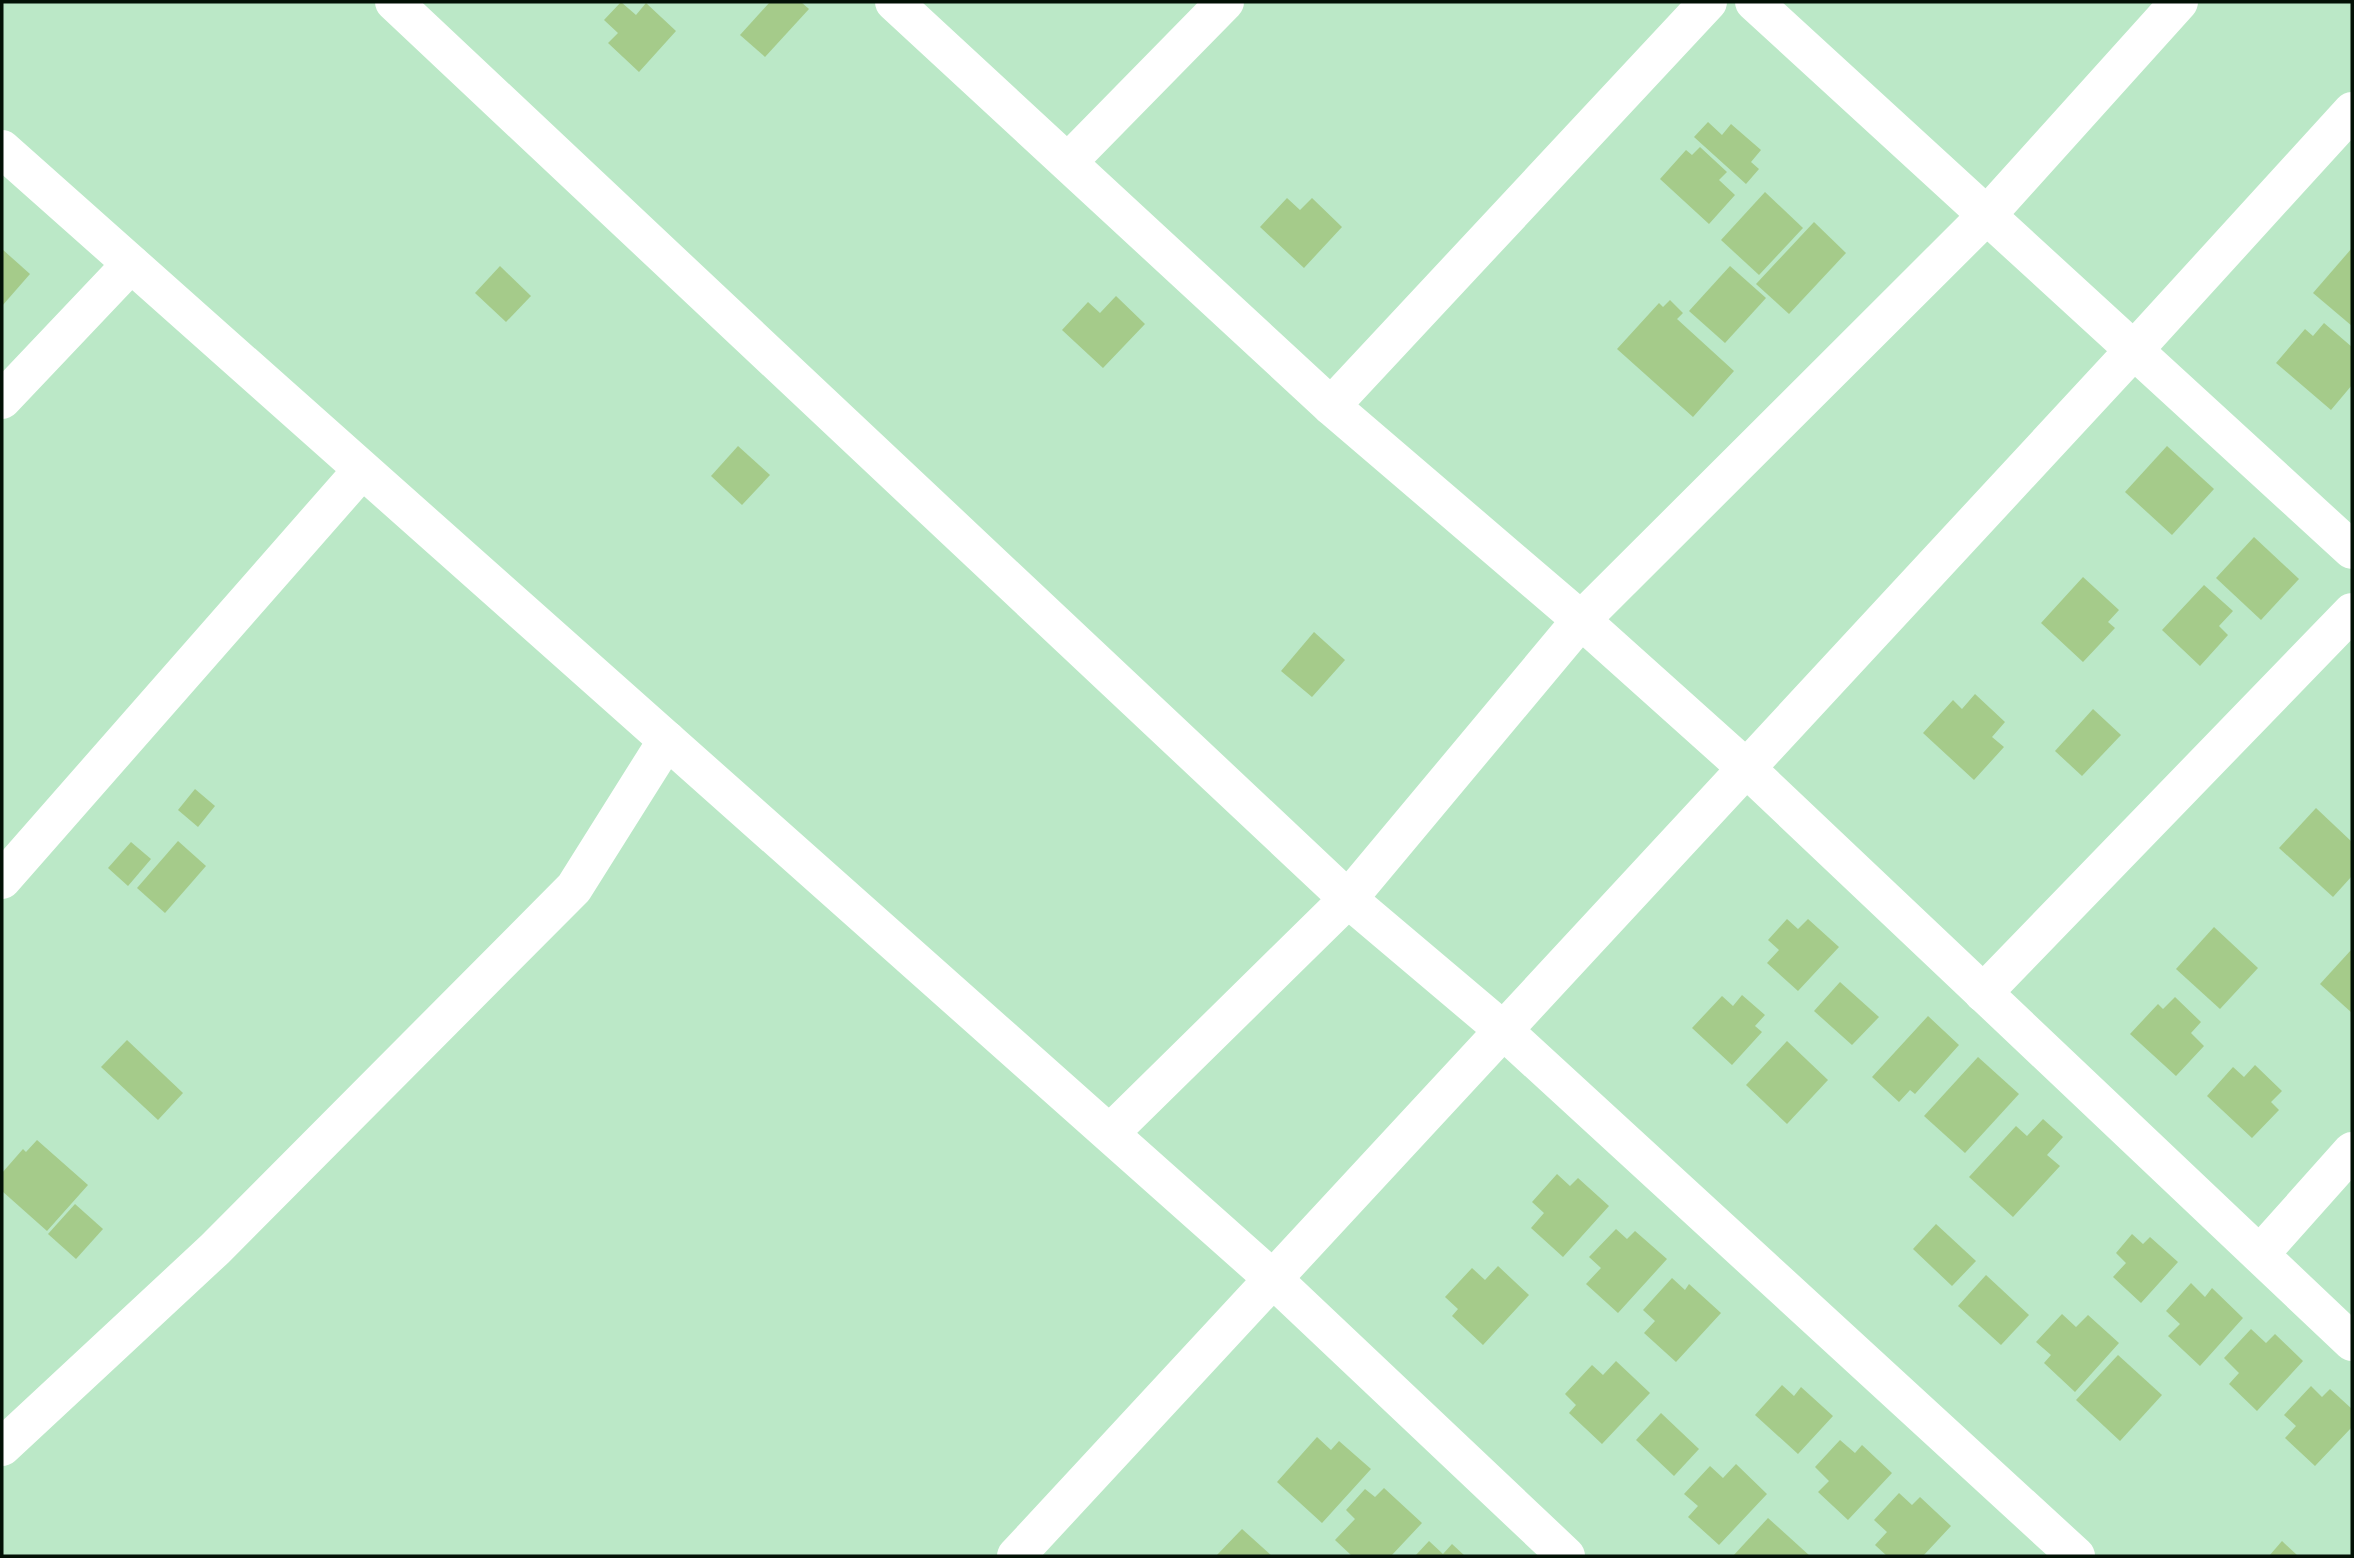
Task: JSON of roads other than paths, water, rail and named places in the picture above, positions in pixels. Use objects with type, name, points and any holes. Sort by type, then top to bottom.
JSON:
[{"type":"street","points":[[394,2],[1348,899],[1503,1030],[2076,1556]]},
{"type":"street","points":[[894,2],[1331,406],[1581,620],[1746,768],[2352,1342]]},
{"type":"street","points":[[1068,162],[1225,2]]},
{"type":"street","points":[[1331,406],[1708,2]]},
{"type":"street","points":[[1754,2],[2352,550]]},
{"type":"street","points":[[1110,1133],[1348,899],[1581,620],[1987,215],[2179,2]]},
{"type":"street","points":[[1026,1553],[1273,1279],[2352,111]]},
{"type":"street","points":[[2,149],[1273,1279],[1566,1556]]},
{"type":"street","points":[[2,400],[131,264]]},
{"type":"street","points":[[2,880],[362,470]]},
{"type":"street","points":[[1983,993],[2352,612]]},
{"type":"street","points":[[2,1447],[215,1249],[574,888],[667,740]]},
{"type":"street","points":[[2260,1254],[2352,1151]]}]
